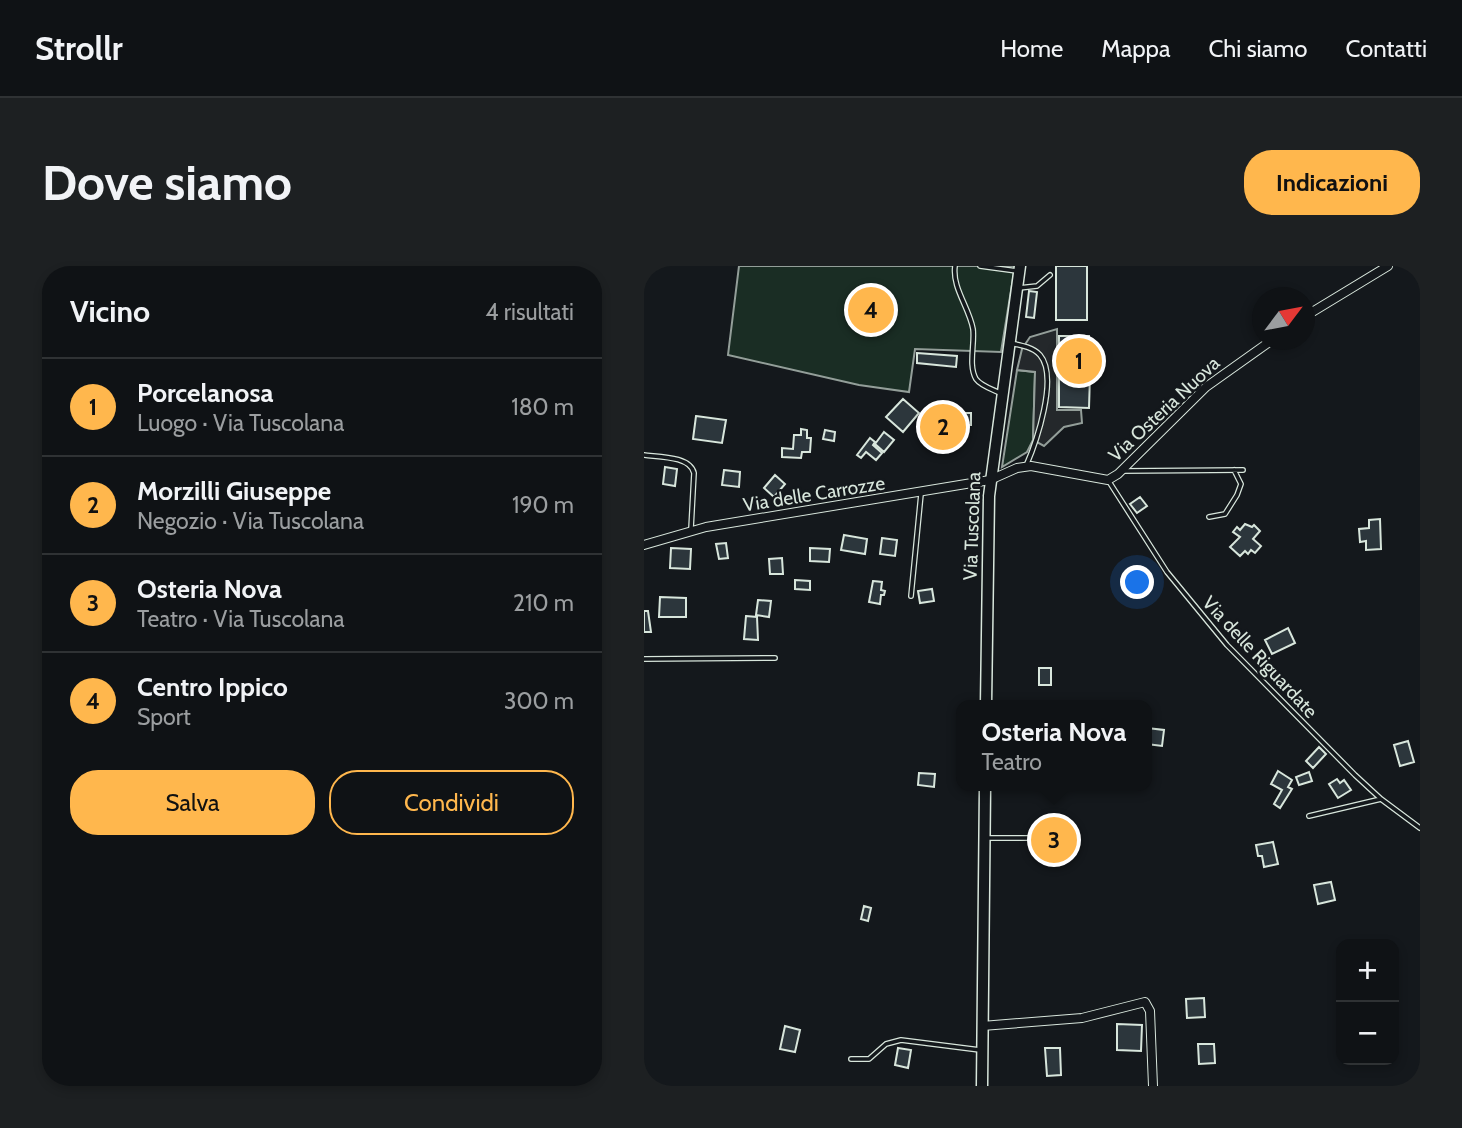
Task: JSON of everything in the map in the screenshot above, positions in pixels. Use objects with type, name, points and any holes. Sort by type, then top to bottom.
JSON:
[{"type":"main road","name":"Via Tuscolana","points":[[986,700],[986,565],[990,480],[1020,269]]},
{"type":"main road","points":[[982,1086],[985,791]]},
{"type":"street","points":[[1315,310],[1388,266]]},
{"type":"street","name":"Via Osteria Nuova","points":[[990,480],[1026,466],[1044,466],[1108,480],[1206,387],[1258,350]]},
{"type":"street","name":"Via delle Carrozze","points":[[644,545],[691,530],[990,480]]},
{"type":"street","points":[[982,1026],[1082,1018],[1145,1002],[1150,1011],[1153,1086]]},
{"type":"lane","points":[[955,266],[956,284],[968,311],[973,331],[975,376],[979,383],[1002,394]]},
{"type":"lane","points":[[980,266],[1020,269]]},
{"type":"lane","points":[[1017,288],[1037,286],[1049,275]]},
{"type":"lane","points":[[1009,342],[1035,351],[1045,365],[1043,419],[1026,466]]},
{"type":"lane","points":[[644,455],[685,461],[692,466],[694,473],[691,530]]},
{"type":"lane","points":[[1209,517],[1225,514],[1237,495],[1241,484],[1234,470]]},
{"type":"lane","points":[[1120,471],[1243,470]]},
{"type":"lane","name":"Via delle Riguardate","points":[[1108,480],[1153,551],[1200,613],[1265,686],[1381,799],[1420,828]]},
{"type":"lane","points":[[911,596],[922,492]]},
{"type":"lane","points":[[644,659],[775,657]]},
{"type":"lane","points":[[1309,816],[1381,799]]},
{"type":"lane","points":[[984,838],[1036,838]]},
{"type":"lane","points":[[851,1059],[869,1059],[887,1044],[901,1040],[982,1050]]},
{"type":"green space","points":[[739,266],[1015,266],[1001,352],[915,349],[909,392],[859,385],[728,355]]},
{"type":"green space","points":[[1017,370],[1035,372],[1033,440],[1027,452],[1002,467]]},
{"type":"shaded area","points":[[1057,329],[1057,410],[1081,410],[1082,423],[1064,427],[1044,446],[1033,440],[1035,372],[1017,370],[1022,349],[1030,337]]},
{"type":"building","points":[[1056,266],[1087,266],[1087,320],[1056,320]]},
{"type":"building","points":[[1029,291],[1037,292],[1034,318],[1026,317]]},
{"type":"building","points":[[1059,336],[1089,336],[1089,347],[1100,347],[1100,375],[1090,375],[1089,408],[1059,407]]},
{"type":"building","points":[[917,353],[957,356],[956,367],[917,363]]},
{"type":"building","points":[[903,399],[919,413],[903,432],[886,417]]},
{"type":"building","points":[[964,413],[971,413],[971,425],[964,425]]},
{"type":"building","points":[[696,416],[726,420],[722,443],[693,439]]},
{"type":"building","points":[[801,429],[807,430],[807,438],[811,438],[810,452],[802,452],[801,458],[782,457],[782,448],[793,449],[794,435],[801,435]]},
{"type":"building","points":[[825,430],[835,432],[834,441],[823,439]]},
{"type":"building","points":[[884,432],[894,440],[884,452],[875,444]]},
{"type":"building","points":[[870,438],[882,453],[876,460],[866,452],[861,458],[857,455]]},
{"type":"building","points":[[665,467],[677,469],[675,486],[663,484]]},
{"type":"building","points":[[724,470],[740,472],[739,487],[722,485]]},
{"type":"building","points":[[775,475],[785,484],[774,497],[764,488]]},
{"type":"building","points":[[1140,497],[1147,506],[1137,513],[1130,504]]},
{"type":"building","points":[[1380,519],[1381,549],[1366,550],[1366,541],[1360,542],[1359,529],[1369,528],[1369,520]]},
{"type":"building","points":[[1245,524],[1252,527],[1254,525],[1260,531],[1253,539],[1261,546],[1255,553],[1251,550],[1248,554],[1245,551],[1240,556],[1230,547],[1240,537],[1233,532],[1237,527],[1240,530]]},
{"type":"building","points":[[844,535],[867,539],[865,554],[841,550]]},
{"type":"building","points":[[882,538],[897,540],[895,556],[880,554]]},
{"type":"building","points":[[726,543],[728,558],[719,559],[716,544]]},
{"type":"building","points":[[671,548],[691,549],[690,569],[670,568]]},
{"type":"building","points":[[810,548],[830,549],[829,562],[810,561]]},
{"type":"building","points":[[782,558],[783,574],[770,574],[769,559]]},
{"type":"building","points":[[795,580],[810,581],[810,590],[795,589]]},
{"type":"building","points":[[873,581],[882,582],[881,590],[885,591],[884,595],[881,595],[880,604],[869,602]]},
{"type":"building","points":[[932,589],[934,601],[920,603],[918,591]]},
{"type":"building","points":[[660,597],[686,598],[686,617],[659,617]]},
{"type":"building","points":[[758,600],[771,601],[769,617],[756,615]]},
{"type":"building","points":[[644,611],[648,611],[651,632],[644,632]]},
{"type":"building","points":[[746,616],[757,617],[758,640],[744,639]]},
{"type":"building","points":[[1288,628],[1295,643],[1272,654],[1265,640]]},
{"type":"building","points":[[1039,668],[1051,668],[1051,685],[1039,685]]},
{"type":"building","points":[[1152,729],[1164,730],[1162,746],[1152,745]]},
{"type":"building","points":[[1408,741],[1414,762],[1400,766],[1394,745]]},
{"type":"building","points":[[1319,747],[1326,754],[1313,768],[1306,761]]},
{"type":"building","points":[[1278,771],[1292,780],[1288,787],[1292,789],[1280,808],[1274,804],[1282,790],[1271,784]]},
{"type":"building","points":[[1309,772],[1312,781],[1299,785],[1296,777]]},
{"type":"building","points":[[919,773],[935,774],[934,787],[918,785]]},
{"type":"building","points":[[1337,779],[1340,783],[1344,780],[1351,790],[1338,798],[1329,784]]},
{"type":"building","points":[[1044,821],[1063,822],[1068,828],[1067,851],[1062,858],[1041,857]]},
{"type":"building","points":[[1273,842],[1278,864],[1264,867],[1256,845]]},
{"type":"building","points":[[1331,882],[1335,900],[1318,904],[1314,885]]},
{"type":"building","points":[[864,906],[871,908],[868,921],[861,919]]},
{"type":"building","points":[[1204,998],[1205,1017],[1187,1018],[1186,999]]},
{"type":"building","points":[[1117,1024],[1142,1025],[1141,1051],[1117,1050]]},
{"type":"building","points":[[785,1026],[800,1030],[795,1052],[780,1049]]},
{"type":"building","points":[[1198,1044],[1214,1044],[1215,1063],[1199,1064]]},
{"type":"building","points":[[898,1048],[911,1050],[908,1068],[895,1065]]},
{"type":"building","points":[[1045,1048],[1060,1048],[1061,1075],[1047,1076]]},
{"type":"place","name":"Centro Ippico","points":[[871,310]]},
{"type":"place","name":"Porcelanosa","points":[[1079,361]]},
{"type":"place","name":"Morzilli Giuseppe","points":[[943,427]]},
{"type":"place","name":"Osteria Nova","points":[[1054,840]]}]
